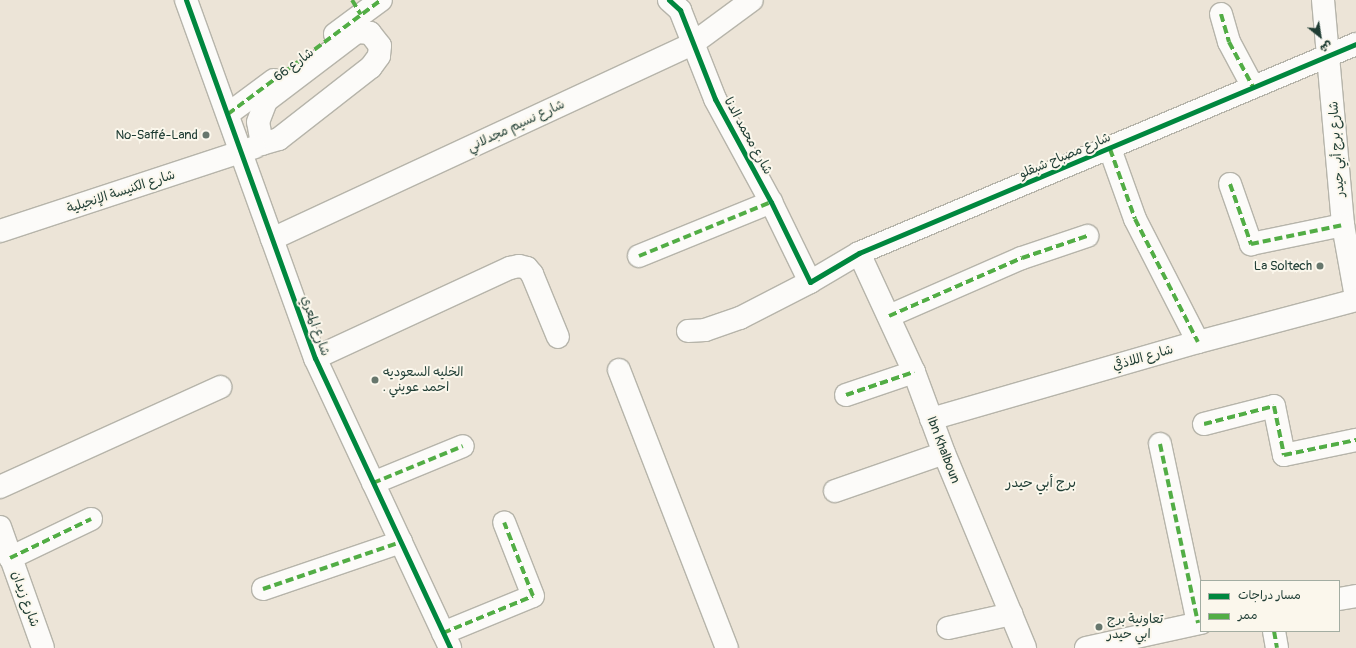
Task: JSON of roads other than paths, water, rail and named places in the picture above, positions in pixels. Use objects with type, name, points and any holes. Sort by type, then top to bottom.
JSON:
[{"type":"street","name":"شارع المعري","points":[[186,0],[315,358],[447,641]]},
{"type":"street","name":"شارع 66","points":[[228,114],[356,7],[381,0]]},
{"type":"street","name":"شارع محمد الدنا","points":[[669,0],[680,10],[714,99],[771,202],[810,282]]},
{"type":"street","name":"شارع نسيم مجدلاني","points":[[272,239],[692,44],[752,0]]},
{"type":"street","name":"شارع برج أبي حيدر","points":[[1323,0],[1330,53],[1343,225],[1356,297]]},
{"type":"street","points":[[1221,14],[1229,42],[1253,87]]},
{"type":"street","name":"شارع الكنيسة الإنجيلية","points":[[0,231],[279,139],[371,67],[379,56],[380,46],[370,33],[357,32],[266,101],[258,122],[262,144]]},
{"type":"street","name":"شارع مصباح شبقلو","points":[[688,331],[705,330],[740,318],[810,282],[859,253],[1110,149],[1330,53],[1356,44]]},
{"type":"street","points":[[1110,149],[1135,219],[1198,342]]},
{"type":"street","points":[[1230,184],[1251,244],[1343,225]]},
{"type":"street","points":[[639,256],[771,202]]},
{"type":"street","points":[[889,316],[1022,258],[1087,236]]},
{"type":"street","name":"Ibn Khalboun","points":[[859,253],[914,372],[944,453],[1025,648]]},
{"type":"street","points":[[315,358],[510,268],[518,266],[527,268],[532,274],[558,337]]},
{"type":"street","name":"شارع اللاذقي","points":[[931,419],[1198,342],[1356,300]]},
{"type":"street","points":[[619,370],[727,648]]},
{"type":"street","points":[[846,395],[914,372]]},
{"type":"street","points":[[0,487],[220,387]]},
{"type":"street","points":[[1204,424],[1274,406],[1284,455],[1356,440]]},
{"type":"street","points":[[1086,648],[1199,623],[1160,444]]},
{"type":"street","points":[[373,483],[463,446]]},
{"type":"street","points":[[835,491],[944,453]]},
{"type":"street","points":[[10,558],[91,519]]},
{"type":"street","points":[[447,641],[533,596],[504,522]]},
{"type":"street","name":"شارع زيدان","points":[[0,527],[43,648]]},
{"type":"street","points":[[262,588],[401,542]]},
{"type":"street","points":[[1340,598],[1356,596]]},
{"type":"street","points":[[948,628],[1011,614]]},
{"type":"street","points":[[1274,632],[1277,648]]},
{"type":"place","name":"No-Saffé-Land","points":[[206,135]]},
{"type":"place","name":"La Soltech","points":[[1320,266]]},
{"type":"place","name":"الخليه السعوديه . احمد عويني","points":[[375,380]]},
{"type":"place","name":"تعاونية برج ابي حيدر","points":[[1099,627]]},
{"type":"district","name":"برج أبي حيدر","points":[[1041,483]]}]
